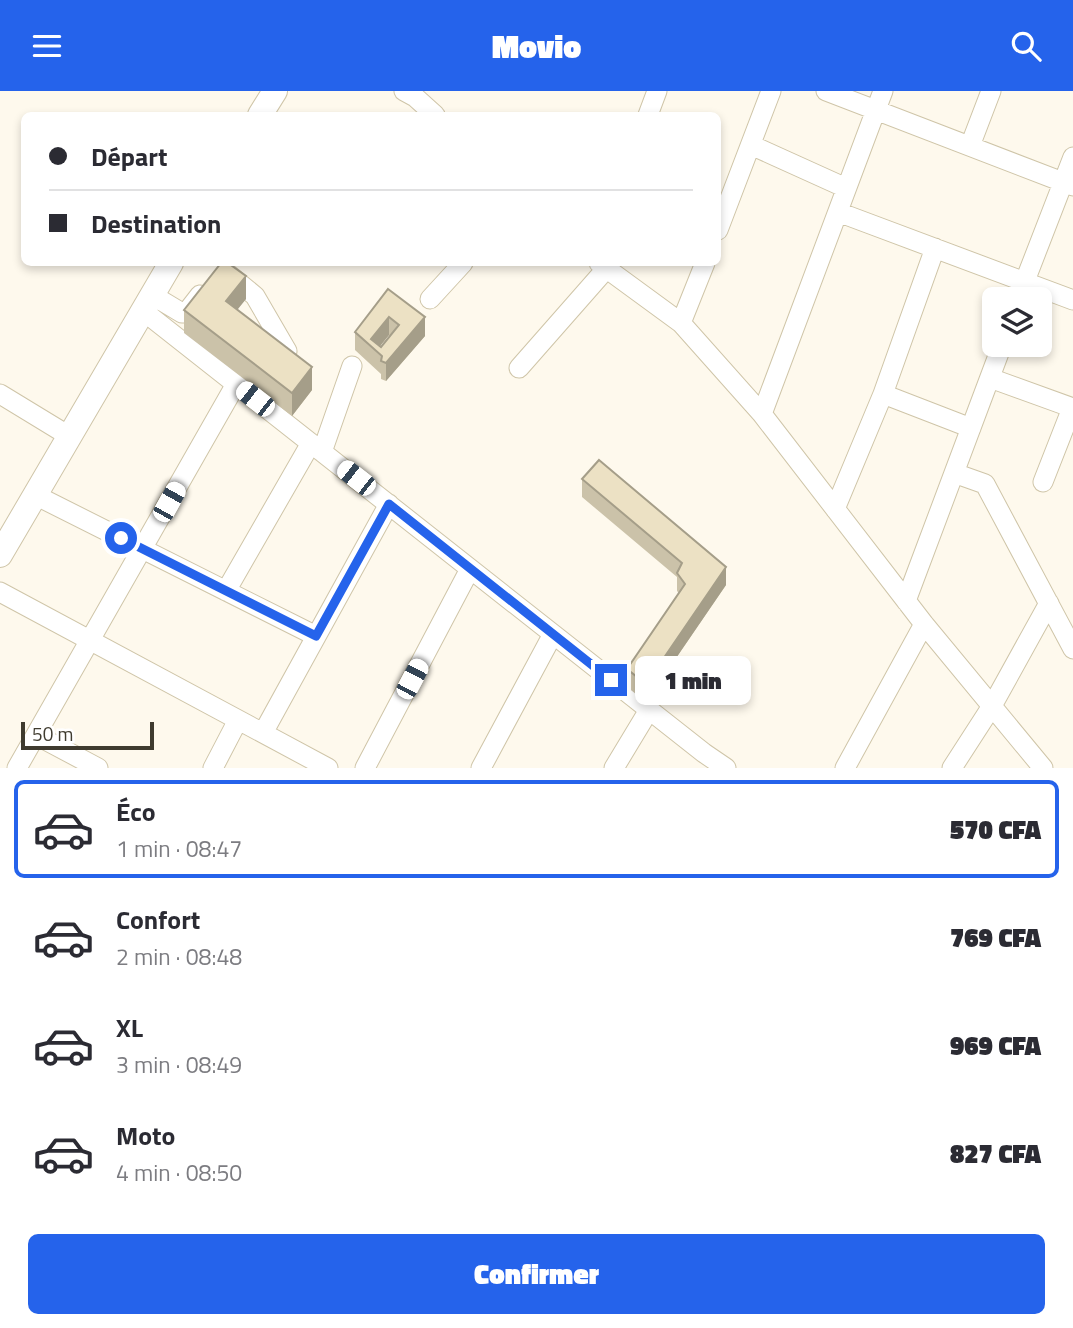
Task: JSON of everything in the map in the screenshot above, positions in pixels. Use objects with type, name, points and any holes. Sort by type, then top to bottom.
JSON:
[{"type":"main road","points":[[262,112],[275,91]]},
{"type":"main road","points":[[0,555],[6,530],[35,495],[169,266]]},
{"type":"street","points":[[649,112],[657,91]]},
{"type":"street","points":[[721,222],[771,91]]},
{"type":"street","points":[[826,91],[1068,184]]},
{"type":"street","points":[[762,414],[883,91]]},
{"type":"street","points":[[970,146],[991,91]]},
{"type":"street","points":[[413,93],[432,112]]},
{"type":"street","points":[[751,145],[846,188]]},
{"type":"street","points":[[1023,287],[1068,184],[1073,157]]},
{"type":"street","points":[[838,212],[935,249],[1013,287]]},
{"type":"street","points":[[835,509],[883,394],[935,249]]},
{"type":"street","points":[[430,299],[460,266]]},
{"type":"street","points":[[519,368],[603,266],[681,323],[762,414],[924,624],[1043,768]]},
{"type":"street","points":[[681,323],[704,266]]},
{"type":"street","points":[[147,302],[186,313],[218,273],[224,272],[255,296],[287,351]]},
{"type":"street","points":[[1052,296],[1073,300]]},
{"type":"street","points":[[147,302],[236,384],[726,768]]},
{"type":"street","points":[[906,601],[998,357]]},
{"type":"street","points":[[226,591],[317,447],[352,366]]},
{"type":"street","points":[[990,378],[1073,408],[1043,482]]},
{"type":"street","points":[[17,768],[236,384]]},
{"type":"street","points":[[0,394],[69,436]]},
{"type":"street","points":[[883,394],[971,428]]},
{"type":"street","points":[[954,473],[985,484],[1073,649]]},
{"type":"street","points":[[35,495],[316,636]]},
{"type":"street","points":[[263,733],[389,504]]},
{"type":"street","points":[[365,768],[470,569]]},
{"type":"street","points":[[0,592],[328,768]]},
{"type":"street","points":[[952,768],[992,706],[1049,603]]},
{"type":"street","points":[[845,768],[924,624]]},
{"type":"street","points":[[481,768],[553,634]]},
{"type":"street","points":[[614,768],[649,710]]},
{"type":"street","points":[[213,768],[238,720]]},
{"type":"street","points":[[36,735],[71,762],[98,768]]},
{"type":"building","points":[[219,266],[232,266],[246,276],[226,301],[312,367],[292,393],[184,310]]},
{"type":"building","points":[[388,289],[425,317],[386,363],[381,361],[382,356],[355,332]],"holes":[[[389,317],[399,325],[381,347],[371,339]]]},
{"type":"building","points":[[599,460],[726,567],[646,684],[627,669],[685,584],[677,573],[682,563],[582,479]]},
{"type":"route","points":[[121,538],[316,636],[389,504],[611,680]]}]
